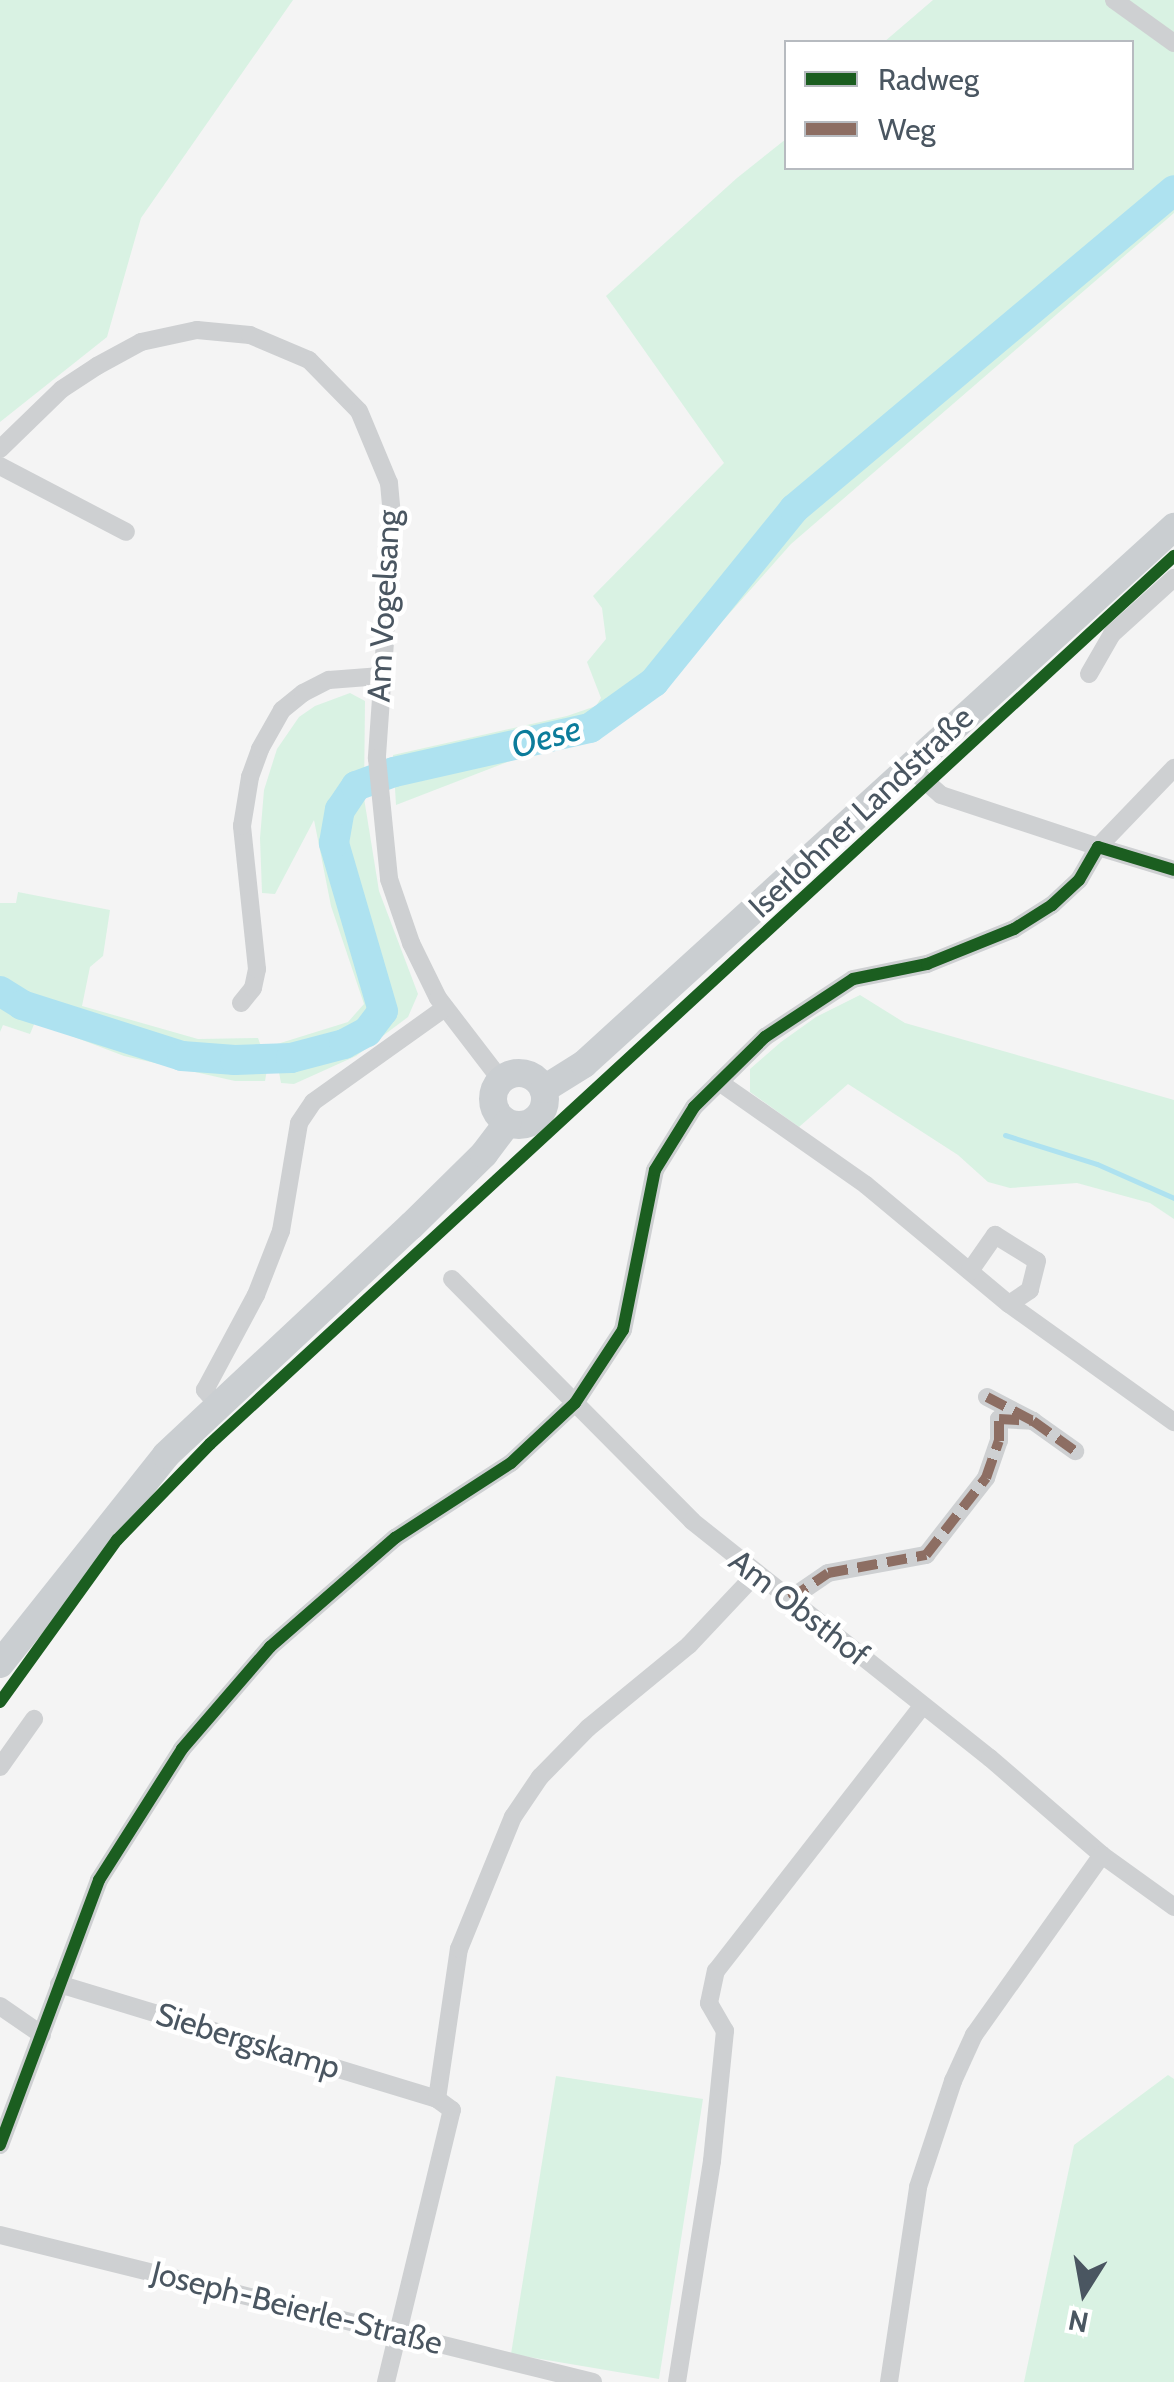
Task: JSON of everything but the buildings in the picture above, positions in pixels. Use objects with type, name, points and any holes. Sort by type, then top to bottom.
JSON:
[{"type":"main road","name":"Iserlohner Landstraße","points":[[544,1089],[584,1064],[1174,527]]},
{"type":"main road","points":[[510,1074],[528,1074],[544,1089],[546,1102],[537,1118],[522,1125],[499,1116],[492,1100],[501,1080],[510,1074]]},
{"type":"main road","points":[[0,1664],[133,1491],[218,1405],[412,1226],[484,1154],[507,1122]]},
{"type":"street","points":[[1114,0],[1174,43]]},
{"type":"street","name":"Am Vogelsang","points":[[0,449],[62,389],[141,342],[197,330],[272,342],[309,360],[358,411],[389,483],[391,575],[380,676],[377,758],[377,799],[389,879],[411,943],[445,1008],[501,1080]]},
{"type":"street","points":[[0,466],[126,532]]},
{"type":"street","points":[[1089,674],[1112,634],[1174,578]]},
{"type":"street","points":[[242,1003],[253,988],[257,969],[242,826],[260,749],[282,710],[303,693],[329,680],[380,676]]},
{"type":"street","points":[[908,766],[940,795],[1174,870]]},
{"type":"street","points":[[0,2145],[108,1866],[182,1749],[270,1647],[394,1538],[511,1462],[575,1403],[623,1330],[655,1170],[694,1107],[776,1028],[853,980],[927,964],[1014,930],[1052,905],[1079,880],[1098,846],[1174,768]]},
{"type":"street","points":[[218,1405],[205,1390],[248,1311],[281,1232],[299,1123],[313,1102],[445,1008]]},
{"type":"street","points":[[718,1082],[866,1185],[1010,1304],[1174,1422]]},
{"type":"street","points":[[970,1272],[994,1235],[1037,1260],[1030,1290],[1010,1304]]},
{"type":"street","name":"Am Obsthof","points":[[452,1279],[651,1484],[755,1574],[1102,1855],[1174,1907]]},
{"type":"street","points":[[987,1397],[1034,1421],[1075,1451]]},
{"type":"street","points":[[790,1599],[828,1573],[926,1555],[986,1478],[999,1441],[999,1419],[1034,1421]]},
{"type":"street","points":[[386,2382],[452,2110],[437,2100],[459,1949],[513,1817],[540,1777],[588,1728],[689,1645],[755,1574]]},
{"type":"street","points":[[677,2382],[712,2162],[725,2031],[709,2002],[716,1971],[922,1706]]},
{"type":"street","points":[[0,1767],[34,1719]]},
{"type":"street","points":[[888,2382],[918,2187],[953,2081],[974,2035],[1102,1855]]},
{"type":"street","name":"Siebergskamp","points":[[60,1984],[437,2100]]},
{"type":"street","points":[[0,2006],[42,2035]]},
{"type":"street","name":"Joseph-Beierle-Straße","points":[[0,2235],[593,2382]]},
{"type":"green space","points":[[0,0],[293,0],[141,218],[107,337],[0,422]]},
{"type":"green space","points":[[933,0],[1174,0],[1174,213],[791,544],[637,712],[606,732],[528,754],[396,805],[393,755],[567,716],[596,706],[601,698],[587,662],[606,639],[602,608],[593,596],[724,463],[606,296],[737,178],[784,141],[784,170],[1134,170],[1134,40],[886,40]]},
{"type":"green space","points":[[350,693],[365,701],[364,798],[379,891],[418,994],[408,1017],[356,1056],[294,1084],[281,1083],[274,1045],[348,1022],[364,1004],[331,906],[314,820],[275,894],[262,893],[260,838],[264,790],[277,749],[299,717],[315,706]]},
{"type":"green space","points":[[18,892],[110,910],[103,956],[90,967],[82,1006],[198,1039],[258,1038],[262,1049],[223,1052],[168,1042],[59,1008],[0,980],[0,903],[16,903]]},
{"type":"green space","points":[[860,995],[905,1023],[1174,1100],[1174,1219],[1150,1203],[1077,1183],[1010,1188],[988,1182],[958,1155],[848,1084],[799,1127],[750,1092],[750,1069],[816,1017]]},
{"type":"green space","points":[[0,1002],[147,1056],[217,1070],[267,1069],[265,1081],[235,1081],[124,1056],[35,1022],[30,1034],[3,1025],[0,1032]]},
{"type":"green space","points":[[1168,2075],[1174,2079],[1174,2382],[1024,2382],[1074,2145]]},
{"type":"green space","points":[[556,2076],[703,2099],[659,2379],[511,2354]]},
{"type":"waterway","name":"Oese","points":[[0,991],[22,1005],[182,1056],[235,1060],[291,1058],[344,1044],[367,1032],[383,1011],[334,843],[340,810],[356,786],[394,772],[590,728],[654,682],[794,509],[1174,190]]},
{"type":"waterway","points":[[1005,1135],[1097,1164],[1174,1198]]},
{"type":"marked path","points":[[987,1397],[1033,1421],[1075,1451]]},
{"type":"marked path","points":[[790,1599],[828,1573],[926,1555],[986,1478],[999,1441],[999,1419],[1033,1421]]},
{"type":"cycle path","points":[[0,1702],[117,1540],[210,1444],[1174,556]]},
{"type":"cycle path","points":[[0,2145],[99,1880],[182,1749],[270,1647],[395,1538],[511,1463],[575,1403],[623,1330],[655,1170],[694,1107],[765,1037],[853,979],[927,964],[1014,929],[1052,905],[1079,880],[1098,847],[1174,870]]}]
